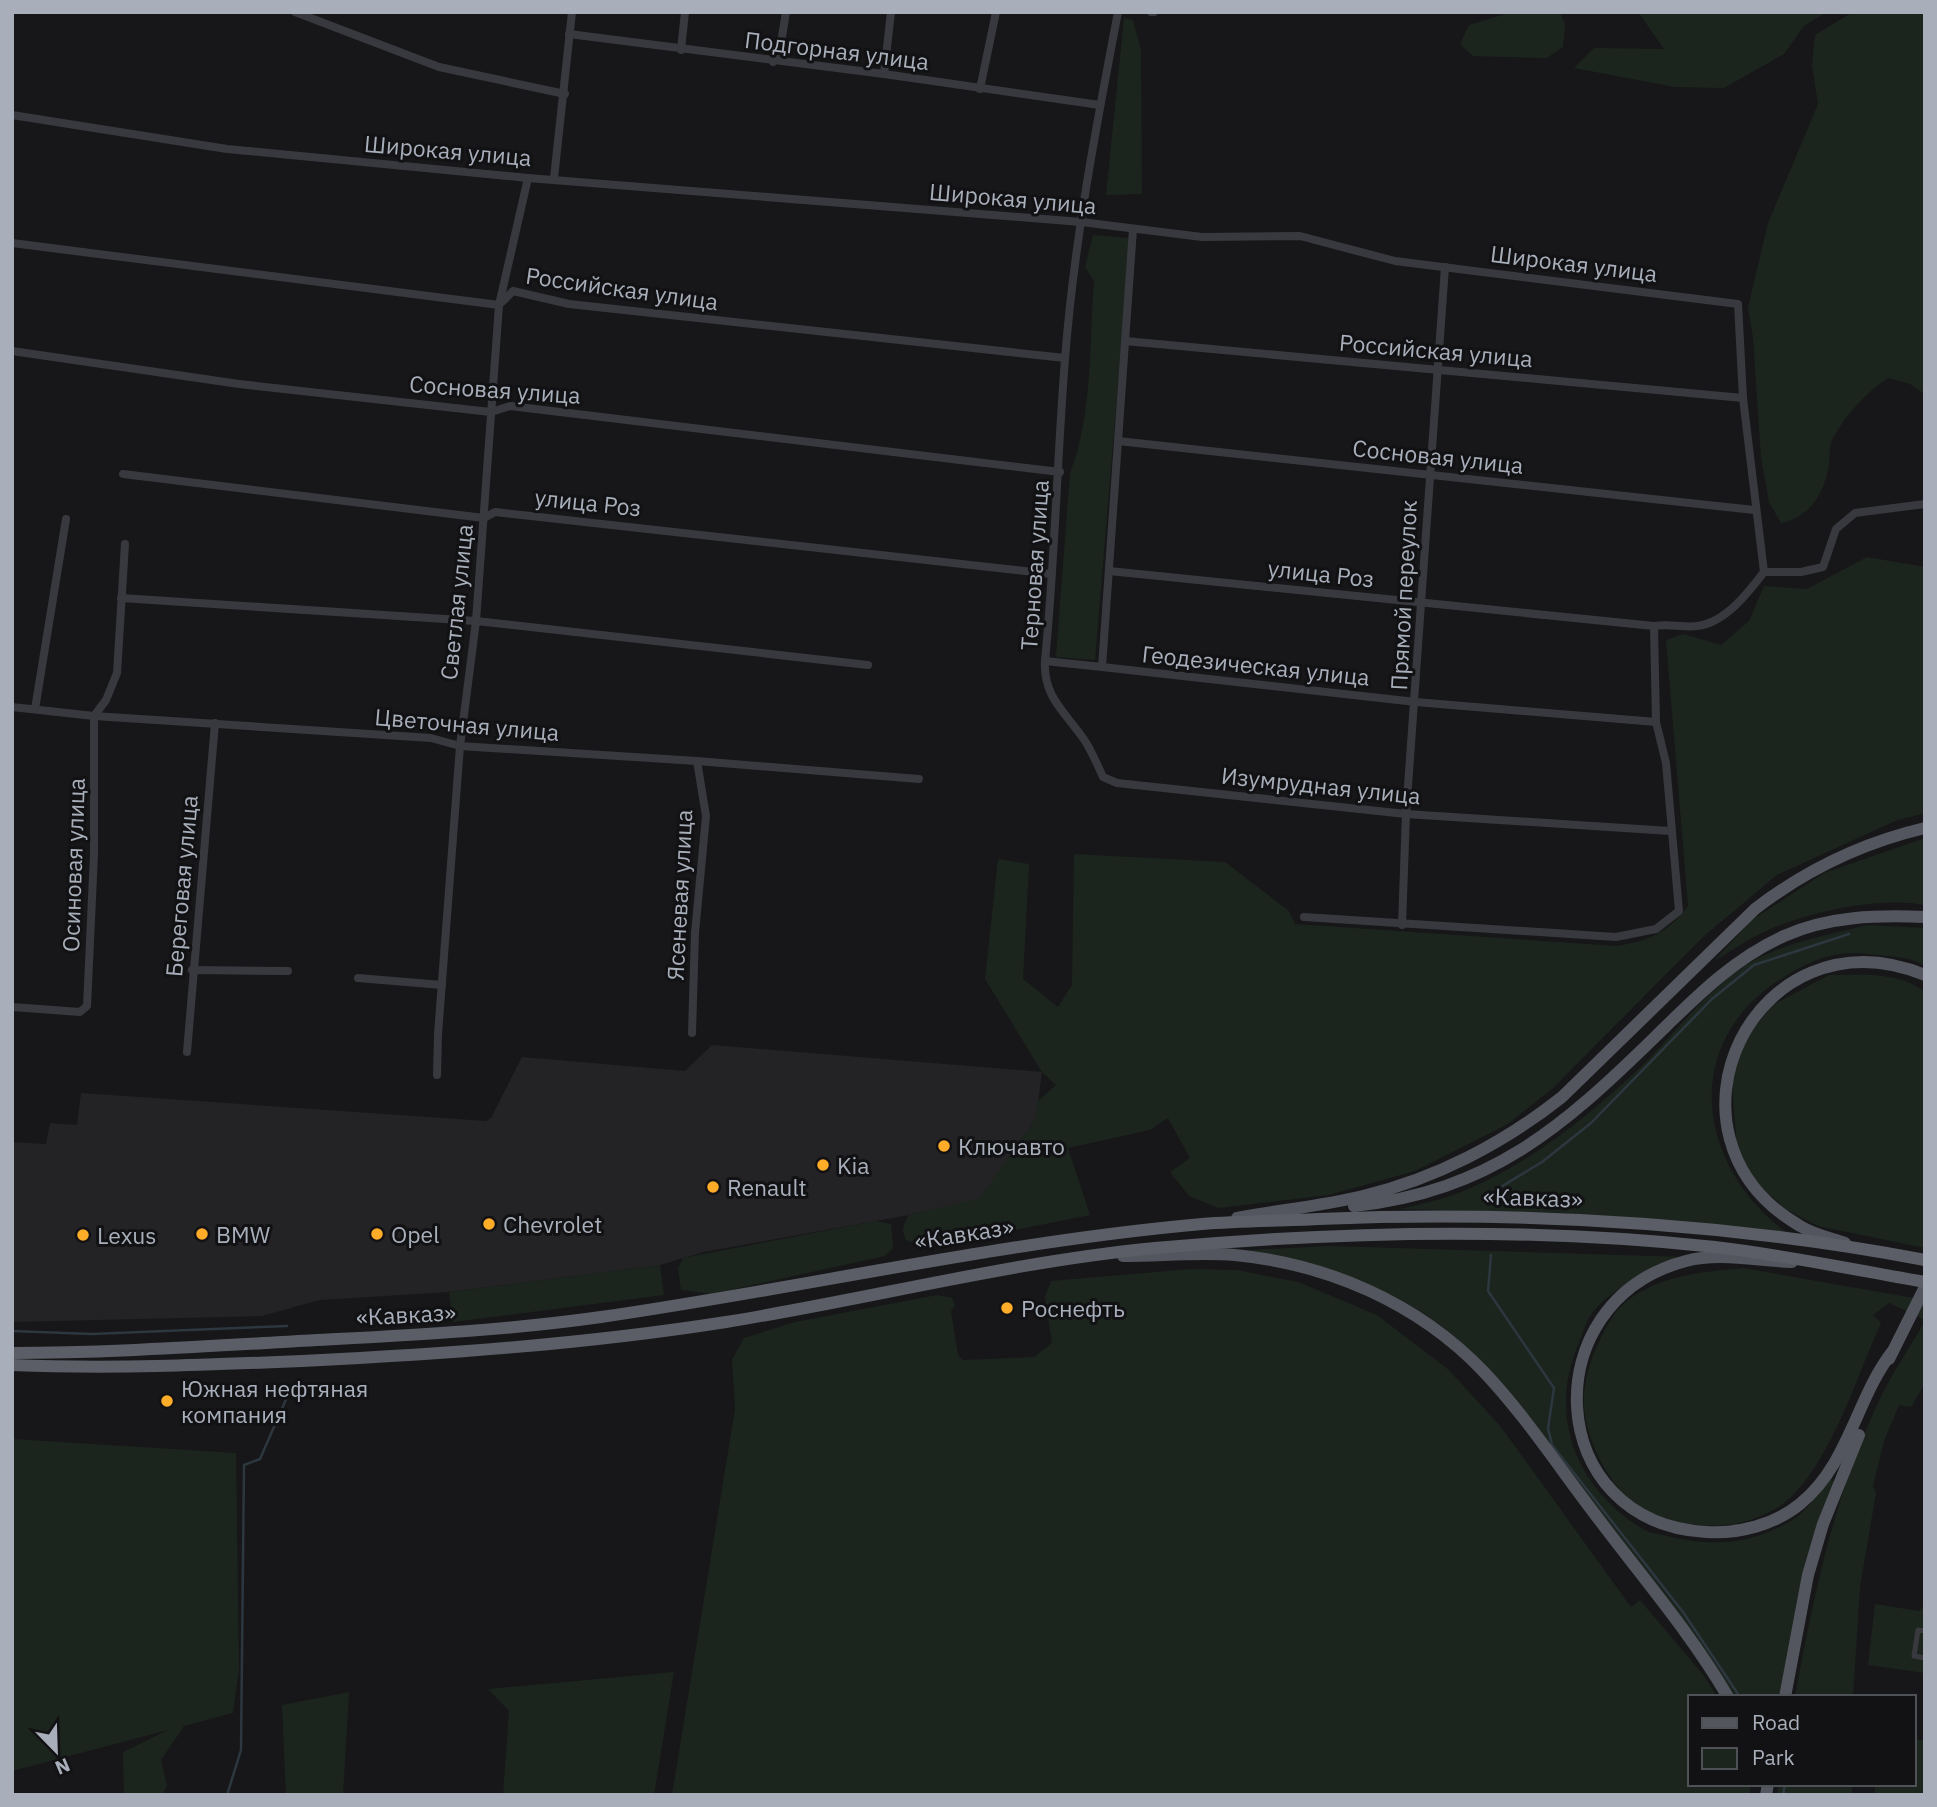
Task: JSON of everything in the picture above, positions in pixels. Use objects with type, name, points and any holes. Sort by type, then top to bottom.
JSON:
[{"type":"highway","name":"«Кавказ»","points":[[12,1353],[441,1334],[601,1317],[1023,1245],[1208,1224],[1384,1217],[1498,1216],[1659,1225],[1855,1247],[1925,1259]]},
{"type":"highway","name":"«Кавказ»","points":[[12,1365],[131,1367],[388,1357],[532,1346],[724,1322],[1092,1256],[1250,1240],[1382,1234],[1478,1234],[1713,1247],[1925,1282]]},
{"type":"highway","points":[[830,1279],[802,1289],[744,1301],[738,1310],[747,1312],[870,1290],[902,1289]]},
{"type":"highway","points":[[601,1317],[685,1310],[695,1315],[690,1322],[618,1335]]},
{"type":"main road","points":[[1208,1224],[1362,1197],[1403,1185],[1491,1145],[1530,1122],[1562,1097],[1747,917],[1786,885],[1861,846],[1925,828]]},
{"type":"main road","points":[[1208,1224],[1408,1198],[1448,1187],[1486,1171],[1544,1136],[1594,1097],[1713,980],[1746,956],[1786,935],[1833,920],[1880,915],[1925,917]]},
{"type":"main road","points":[[1855,1247],[1801,1227],[1781,1213],[1744,1171],[1732,1148],[1725,1116],[1728,1066],[1751,1021],[1787,985],[1808,973],[1839,962],[1869,961],[1899,965],[1925,975]]},
{"type":"main road","points":[[1092,1256],[1199,1253],[1274,1261],[1352,1283],[1426,1323],[1452,1342],[1484,1372],[1518,1412],[1695,1646],[1727,1695]]},
{"type":"main road","points":[[1817,1263],[1715,1257],[1686,1261],[1636,1284],[1604,1311],[1592,1332],[1581,1368],[1576,1408],[1586,1449],[1607,1485],[1624,1503],[1646,1519],[1692,1531],[1722,1533],[1749,1530],[1774,1519],[1800,1504],[1829,1472],[1845,1446],[1877,1372],[1892,1352]]},
{"type":"main road","points":[[1785,1695],[1808,1575],[1823,1524],[1892,1352],[1925,1287]]},
{"type":"street","points":[[295,12],[439,67],[565,94]]},
{"type":"street","points":[[554,178],[572,12]]},
{"type":"street","points":[[681,50],[685,12]]},
{"type":"street","points":[[773,62],[781,43],[786,12]]},
{"type":"street","points":[[884,74],[891,12]]},
{"type":"street","points":[[980,89],[996,12]]},
{"type":"street","name":"Терновая улица","points":[[1102,667],[1045,661],[1060,472],[1065,358],[1081,222],[1118,12]]},
{"type":"street","name":"Подгорная улица","points":[[569,34],[1100,105]]},
{"type":"street","name":"Широкая улица","points":[[12,115],[227,149],[528,178],[1081,222],[1202,237],[1300,236],[1395,261],[1738,304],[1754,510],[1764,572]]},
{"type":"street","name":"Светлая улица","points":[[438,1075],[460,747],[476,621],[499,305],[528,178]]},
{"type":"street","points":[[1102,667],[1133,229]]},
{"type":"street","name":"Российская улица","points":[[12,243],[499,305],[513,291],[569,304],[1065,358]]},
{"type":"street","name":"Прямой переулок","points":[[1402,925],[1406,814],[1445,267]]},
{"type":"street","name":"Российская улица","points":[[1125,341],[1744,398]]},
{"type":"street","name":"Сосновая улица","points":[[12,351],[239,384],[491,412],[510,405],[1060,472]]},
{"type":"street","name":"Сосновая улица","points":[[1118,441],[1754,510]]},
{"type":"street","name":"улица Роз","points":[[123,474],[484,518],[495,512],[931,563],[1051,573]]},
{"type":"street","points":[[1764,572],[1801,572],[1823,567],[1836,529],[1855,513],[1925,504]]},
{"type":"street","points":[[36,709],[66,519]]},
{"type":"street","points":[[94,716],[106,700],[117,673],[125,544]]},
{"type":"street","name":"улица Роз","points":[[1109,571],[1654,626],[1669,623],[1695,627],[1710,623],[1734,606],[1764,572]]},
{"type":"street","points":[[121,598],[476,621],[867,665]]},
{"type":"street","points":[[1304,917],[1616,937],[1656,929],[1679,911],[1666,763],[1657,722],[1654,626]]},
{"type":"street","name":"Изумрудная улица","points":[[1045,661],[1044,678],[1050,697],[1085,740],[1103,777],[1118,783],[1406,814],[1670,831]]},
{"type":"street","name":"Геодезическая улица","points":[[1102,667],[1416,702],[1657,722]]},
{"type":"street","name":"Цветочная улица","points":[[12,707],[94,716],[431,738],[460,747],[697,761],[919,779]]},
{"type":"street","name":"Осиновая улица","points":[[12,1007],[80,1012],[87,1006],[95,830],[94,716]]},
{"type":"street","name":"Береговая улица","points":[[187,1052],[215,723]]},
{"type":"street","name":"Ясеневая улица","points":[[692,1032],[695,933],[706,817],[697,761]]},
{"type":"street","points":[[192,970],[288,971]]},
{"type":"street","points":[[358,978],[442,985]]},
{"type":"street","points":[[1925,1631],[1918,1630],[1914,1656],[1925,1657]]},
{"type":"shaded area","points":[[712,1045],[1042,1072],[1036,1118],[980,1199],[909,1215],[704,1252],[660,1265],[449,1292],[320,1300],[262,1316],[12,1322],[12,1142],[46,1144],[50,1123],[77,1125],[81,1093],[486,1121],[491,1118],[522,1057],[685,1071]]},
{"type":"green space","points":[[1512,12],[1560,12],[1565,24],[1563,47],[1547,58],[1473,56],[1460,44],[1469,25]]},
{"type":"green space","points":[[1638,12],[1827,12],[1804,26],[1784,54],[1724,88],[1675,87],[1574,68],[1594,48],[1664,49]]},
{"type":"green space","points":[[1853,12],[1925,12],[1925,394],[1910,384],[1888,378],[1872,390],[1850,412],[1833,438],[1827,476],[1814,503],[1800,515],[1781,523],[1769,502],[1761,458],[1753,338],[1748,307],[1768,223],[1818,104],[1812,66],[1815,35]]},
{"type":"green space","points":[[1124,18],[1133,20],[1141,50],[1142,194],[1106,195]]},
{"type":"green space","points":[[1093,235],[1130,238],[1095,660],[1056,657],[1070,473],[1083,427],[1089,379],[1094,281],[1085,267]]},
{"type":"green space","points":[[1867,557],[1925,567],[1925,813],[1895,821],[1777,875],[1704,936],[1553,1088],[1508,1124],[1415,1171],[1329,1195],[1218,1208],[1189,1196],[1170,1172],[1190,1158],[1168,1118],[1150,1130],[1068,1148],[1090,1215],[925,1248],[906,1240],[903,1227],[909,1215],[980,1198],[1036,1118],[1038,1101],[1056,1085],[1042,1072],[985,979],[998,859],[1029,864],[1023,979],[1058,1007],[1072,985],[1074,854],[1225,862],[1289,911],[1295,924],[1616,946],[1648,938],[1673,923],[1688,906],[1666,640],[1683,634],[1721,645],[1749,621],[1764,586],[1807,589]]},
{"type":"green space","points":[[1925,838],[1925,905],[1866,904],[1823,912],[1766,931],[1714,961],[1752,920],[1824,873]]},
{"type":"green space","points":[[1867,925],[1925,928],[1925,966],[1903,958],[1851,953],[1818,959],[1784,977],[1750,1004],[1727,1034],[1715,1068],[1712,1103],[1718,1139],[1733,1173],[1756,1204],[1786,1232],[1565,1213],[1400,1209],[1446,1197],[1486,1181],[1558,1137],[1643,1065],[1712,992],[1743,967],[1786,947]]},
{"type":"green space","points":[[1829,975],[1892,977],[1915,985],[1925,992],[1925,1248],[1818,1226],[1787,1210],[1754,1181],[1737,1149],[1731,1071],[1748,1035],[1773,1005]]},
{"type":"green space","points":[[876,1221],[891,1224],[893,1248],[885,1256],[712,1294],[681,1290],[678,1268],[683,1258]]},
{"type":"green space","points":[[1329,1246],[1684,1257],[1646,1273],[1620,1289],[1590,1316],[1569,1372],[1566,1398],[1568,1424],[1574,1448],[1585,1471],[1600,1492],[1618,1511],[1641,1528],[1657,1534],[1701,1542],[1747,1539],[1794,1519],[1809,1506],[1830,1480],[1834,1481],[1780,1695],[1733,1695],[1491,1372],[1454,1336],[1425,1315],[1378,1289],[1327,1270],[1248,1250]]},
{"type":"green space","points":[[660,1265],[664,1295],[453,1322],[449,1292]]},
{"type":"green space","points":[[1743,1268],[1925,1300],[1925,1320],[1889,1303],[1873,1315],[1881,1323],[1843,1414],[1820,1459],[1807,1479],[1786,1502],[1761,1516],[1734,1524],[1696,1525],[1666,1519],[1635,1504],[1604,1467],[1586,1420],[1584,1390],[1589,1366],[1614,1315],[1622,1305],[1640,1292],[1682,1276]]},
{"type":"green space","points":[[1191,1269],[1237,1270],[1298,1282],[1377,1315],[1449,1370],[1501,1427],[1631,1607],[1640,1600],[1705,1677],[1716,1695],[1688,1695],[1688,1786],[1750,1786],[1750,1795],[672,1795],[735,1409],[732,1360],[744,1338],[795,1322],[937,1295],[952,1298],[955,1305],[951,1311],[958,1355],[963,1360],[1034,1357],[1052,1343],[1045,1297],[1051,1281]]},
{"type":"green space","points":[[1925,1321],[1925,1383],[1911,1407],[1899,1405],[1884,1441],[1873,1486],[1876,1493],[1860,1587],[1853,1695],[1795,1695],[1809,1622],[1837,1512],[1862,1440],[1894,1373]]},
{"type":"green space","points":[[12,1439],[236,1453],[239,1669],[233,1713],[184,1726],[161,1760],[167,1786],[162,1795],[124,1795],[123,1752],[168,1730],[12,1771]]},
{"type":"green space","points":[[1875,1604],[1919,1611],[1925,1605],[1925,1673],[1868,1665]]},
{"type":"green space","points":[[674,1672],[654,1795],[503,1795],[509,1711],[488,1689]]},
{"type":"green space","points":[[349,1692],[343,1795],[286,1795],[282,1705]]},
{"type":"green space","points":[[1916,1739],[1925,1740],[1925,1795],[1875,1795],[1875,1786],[1916,1786]]},
{"type":"green space","points":[[1779,1786],[1852,1786],[1852,1795],[1777,1795]]},
{"type":"waterway","points":[[1491,1199],[1494,1191],[1542,1162],[1591,1123],[1712,999],[1754,965],[1849,934]]},
{"type":"waterway","points":[[1491,1255],[1488,1291],[1554,1388],[1548,1428],[1552,1445],[1683,1612],[1739,1695]]},
{"type":"waterway","points":[[12,1331],[92,1334],[287,1326]]},
{"type":"waterway","points":[[227,1795],[241,1750],[244,1465],[260,1459],[287,1397]]},
{"type":"waterway","points":[[1783,1795],[1785,1786]]},
{"type":"place","name":"Ключавто","points":[[944,1146]]},
{"type":"place","name":"Kia","points":[[823,1165]]},
{"type":"place","name":"Renault","points":[[713,1187]]},
{"type":"place","name":"Chevrolet","points":[[489,1224]]},
{"type":"place","name":"BMW","points":[[202,1234]]},
{"type":"place","name":"Opel","points":[[377,1234]]},
{"type":"place","name":"Lexus","points":[[83,1235]]},
{"type":"place","name":"Роснефть","points":[[1007,1308]]},
{"type":"place","name":"Южная нефтяная компания","points":[[167,1401]]}]
